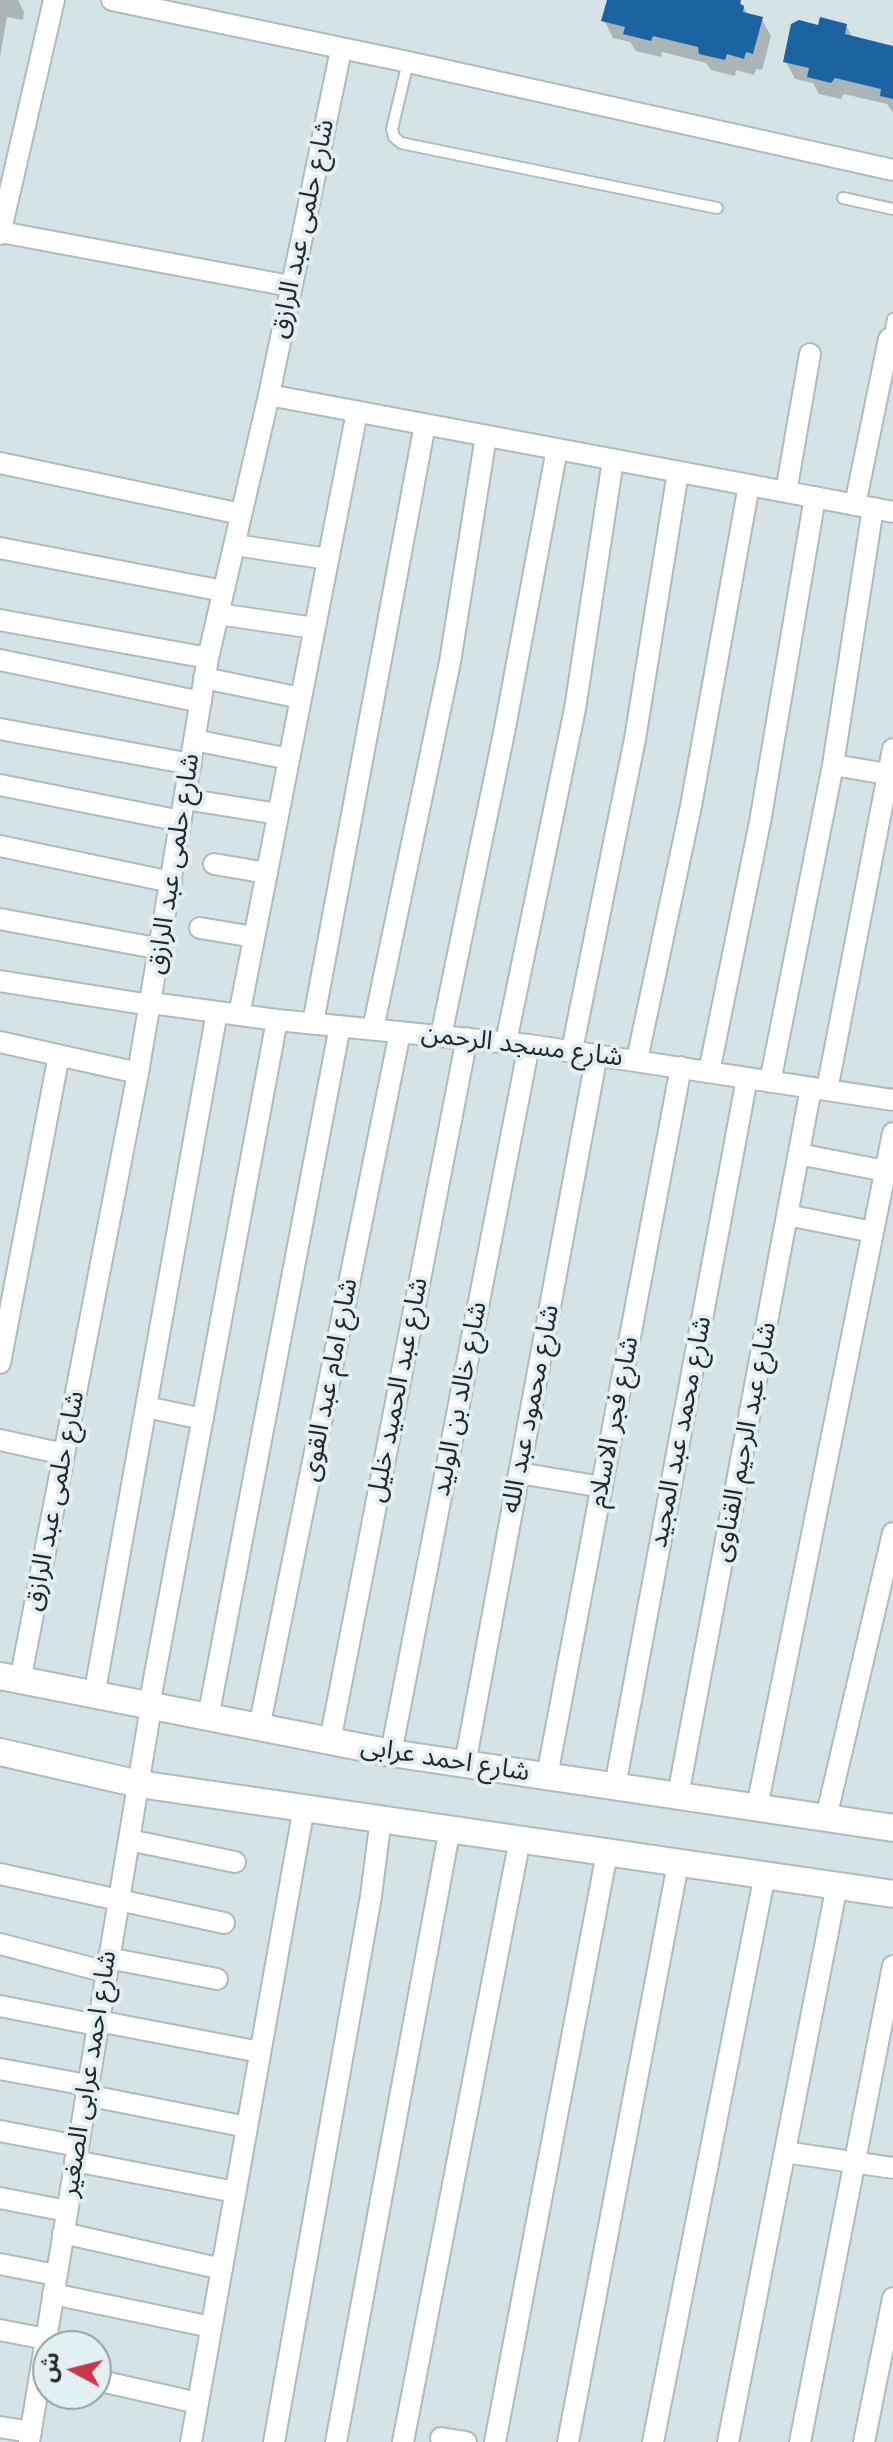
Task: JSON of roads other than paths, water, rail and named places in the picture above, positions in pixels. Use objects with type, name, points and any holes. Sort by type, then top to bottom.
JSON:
[{"type":"street","points":[[54,0],[0,233],[290,286]]},
{"type":"street","points":[[112,0],[893,170]]},
{"type":"street","name":"شارع حلمى عبد الرازق","points":[[10,1679],[64,1454],[138,1073],[206,668],[269,395],[341,50]]},
{"type":"street","points":[[770,1082],[833,765],[873,508],[891,329]]},
{"type":"street","points":[[786,492],[810,354]]},
{"type":"street","points":[[269,395],[873,508]]},
{"type":"street","points":[[239,1015],[357,412]]},
{"type":"street","points":[[313,1023],[425,424]]},
{"type":"street","points":[[373,1029],[450,662],[486,436]]},
{"type":"street","points":[[441,1036],[504,733],[557,449]]},
{"type":"street","points":[[506,1042],[575,709],[613,460]]},
{"type":"street","points":[[0,463],[241,514]]},
{"type":"street","points":[[572,1050],[635,739],[678,472]]},
{"type":"street","points":[[637,1060],[691,806],[749,485]]},
{"type":"street","points":[[709,1072],[760,822],[815,497]]},
{"type":"street","points":[[235,545],[328,559]]},
{"type":"street","points":[[0,548],[223,591]]},
{"type":"street","points":[[218,614],[314,628]]},
{"type":"street","points":[[0,620],[206,668],[301,698]]},
{"type":"street","points":[[0,660],[201,702]]},
{"type":"street","points":[[0,729],[191,764]]},
{"type":"street","points":[[194,740],[289,759]]},
{"type":"street","name":"شارع عبد الرحيم القناوى","points":[[678,1795],[799,1154],[819,1089],[891,775],[893,749]]},
{"type":"street","points":[[833,765],[891,775]]},
{"type":"street","points":[[0,785],[181,821]]},
{"type":"street","points":[[185,799],[278,814]]},
{"type":"street","points":[[0,846],[171,882]]},
{"type":"street","points":[[214,864],[267,873]]},
{"type":"street","points":[[0,919],[161,949]]},
{"type":"street","points":[[200,928],[254,937]]},
{"type":"street","name":"شارع مسجد الرحمن","points":[[0,981],[277,1020],[572,1050],[893,1100]]},
{"type":"street","points":[[94,1696],[217,1012]]},
{"type":"street","name":"شارع احمد عرابى الصغير","points":[[47,2330],[150,1707],[277,1020]]},
{"type":"street","points":[[208,1718],[340,1026]]},
{"type":"street","name":"شارع امام عبد القوى","points":[[259,1728],[400,1032]]},
{"type":"street","name":"شارع عبد الحميد خليل","points":[[330,1741],[467,1038]]},
{"type":"street","points":[[0,1042],[138,1073]]},
{"type":"street","name":"شارع خالد بن الوليد","points":[[391,1753],[529,1045]]},
{"type":"street","name":"شارع محمود عبد الله","points":[[465,1764],[597,1054]]},
{"type":"street","points":[[0,1363],[59,1055]]},
{"type":"street","name":"شارع فجر الاسلام","points":[[547,1776],[681,1067]]},
{"type":"street","name":"شارع محمد عبد المجيد","points":[[615,1786],[747,1078]]},
{"type":"street","points":[[757,1807],[893,1133]]},
{"type":"street","points":[[799,1154],[885,1171]]},
{"type":"street","points":[[787,1215],[873,1232]]},
{"type":"street","points":[[146,1407],[203,1419]]},
{"type":"street","points":[[0,1440],[64,1454]]},
{"type":"street","points":[[519,1473],[602,1487]]},
{"type":"street","points":[[826,1818],[893,1533]]},
{"type":"street","name":"شارع احمد عرابى","points":[[10,1679],[391,1753],[893,1828]]},
{"type":"street","points":[[0,1752],[139,1784],[893,1894]]},
{"type":"street","points":[[191,2442],[304,1807]]},
{"type":"street","points":[[274,2442],[371,1896],[381,1818]]},
{"type":"street","points":[[336,2442],[450,1828]]},
{"type":"street","points":[[403,2442],[520,1839]]},
{"type":"street","points":[[129,1840],[235,1862]]},
{"type":"street","points":[[495,2442],[607,1853]]},
{"type":"street","points":[[568,2442],[678,1864]]},
{"type":"street","points":[[0,1874],[224,1923]]},
{"type":"street","points":[[653,2442],[765,1874]]},
{"type":"street","points":[[728,2442],[837,1885]]},
{"type":"street","points":[[0,1944],[107,1965],[217,1979]]},
{"type":"street","points":[[800,2442],[893,1966]]},
{"type":"street","points":[[0,2006],[260,2052]]},
{"type":"street","points":[[0,2069],[247,2127]]},
{"type":"street","points":[[0,2131],[235,2192]]},
{"type":"street","points":[[785,2152],[893,2168]]},
{"type":"street","points":[[0,2198],[67,2211]]},
{"type":"street","points":[[63,2233],[222,2269]]},
{"type":"street","points":[[0,2264],[55,2284],[211,2327]]},
{"type":"street","points":[[864,2442],[893,2298]]},
{"type":"street","points":[[0,2330],[32,2336]]},
{"type":"street","points":[[112,2384],[198,2403]]},
{"type":"street","name":"شارع احمد عرابى الصغير","points":[[30,2437],[36,2410]]},
{"type":"street","points":[[0,2427],[30,2437]]},
{"type":"street","points":[[441,2438],[466,2442]]},
{"type":"lane","points":[[408,62],[392,129],[394,137],[401,143],[717,208]]},
{"type":"lane","points":[[843,198],[893,209]]}]
